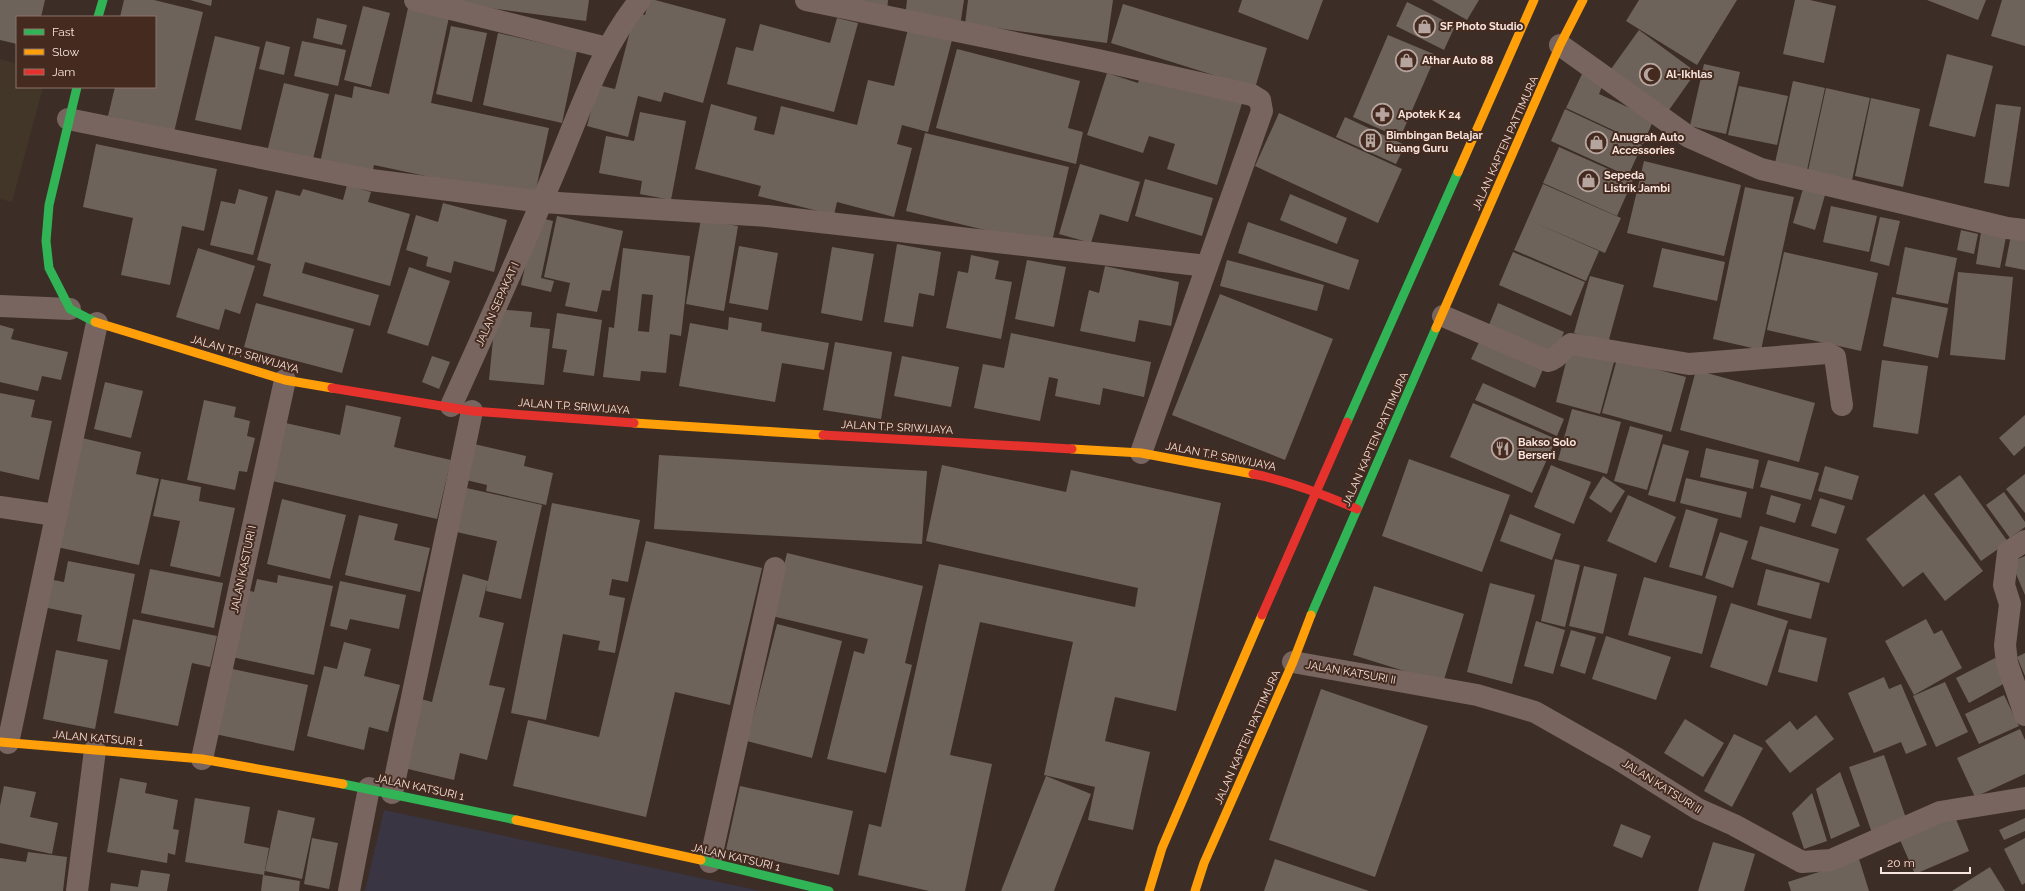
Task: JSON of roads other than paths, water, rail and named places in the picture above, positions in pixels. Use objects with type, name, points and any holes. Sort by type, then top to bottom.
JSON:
[{"type":"main road","points":[[98,16],[103,0]]},
{"type":"main road","points":[[1149,891],[1162,848],[1316,491],[1534,0]]},
{"type":"main road","name":"JALAN KAPTEN PATTIMURA","points":[[1196,891],[1204,863],[1294,662],[1319,596],[1443,316],[1560,45],[1583,0]]},
{"type":"main road","points":[[70,309],[49,268],[46,241],[49,205],[68,119],[78,88]]},
{"type":"main road","name":"JALAN T.P. SRIWIJAYA","points":[[70,309],[97,323],[285,380],[451,406],[472,411],[693,427],[1141,453],[1283,480],[1316,491],[1357,509]]},
{"type":"main road","name":"JALAN KATSURI 1","points":[[4,742],[202,758],[369,788],[710,862],[829,891]]},
{"type":"street","points":[[414,0],[607,48]]},
{"type":"street","name":"JALAN SEPAKAT I","points":[[451,406],[542,202],[607,48],[626,17],[640,0]]},
{"type":"street","points":[[806,0],[1098,60],[1252,95],[1260,100],[1262,111],[1141,453]]},
{"type":"street","points":[[1560,45],[1689,137],[1761,169],[2007,228],[2025,230]]},
{"type":"street","points":[[68,119],[371,180],[542,202],[767,216],[1207,266]]},
{"type":"street","points":[[0,306],[70,309]]},
{"type":"street","points":[[1443,316],[1548,361],[1555,360],[1565,348],[1571,344],[1689,364],[1827,353],[1835,357],[1842,405]]},
{"type":"street","points":[[4,742],[97,323]]},
{"type":"street","name":"JALAN KASTURI I","points":[[202,758],[285,380]]},
{"type":"street","points":[[392,793],[472,411]]},
{"type":"street","points":[[0,507],[55,516]]},
{"type":"street","points":[[2025,541],[2008,552],[2004,585],[2010,604],[2005,645],[2007,663],[2025,715]]},
{"type":"street","points":[[710,862],[776,568]]},
{"type":"street","name":"JALAN KATSURI II","points":[[1294,662],[1476,695],[1535,712],[1618,758],[1698,809],[1734,825],[1802,862],[1831,860],[1940,812],[2025,798]]},
{"type":"street","points":[[77,891],[94,750]]},
{"type":"street","points":[[349,891],[369,788]]},
{"type":"place","name":"SF Photo Studio","points":[[1425,26]]},
{"type":"place","name":"Athar Auto 88","points":[[1406,60]]},
{"type":"place","name":"Al-Ikhlas","points":[[1651,74]]},
{"type":"place","name":"Apotek K 24","points":[[1382,114]]},
{"type":"place","name":"Bimbingan Belajar Ruang Guru","points":[[1371,141]]},
{"type":"place","name":"Anugrah Auto Accessories","points":[[1596,143]]},
{"type":"place","name":"Sepeda Listrik Jambi","points":[[1588,181]]},
{"type":"place","name":"Bakso Solo Berseri","points":[[1503,448]]}]
